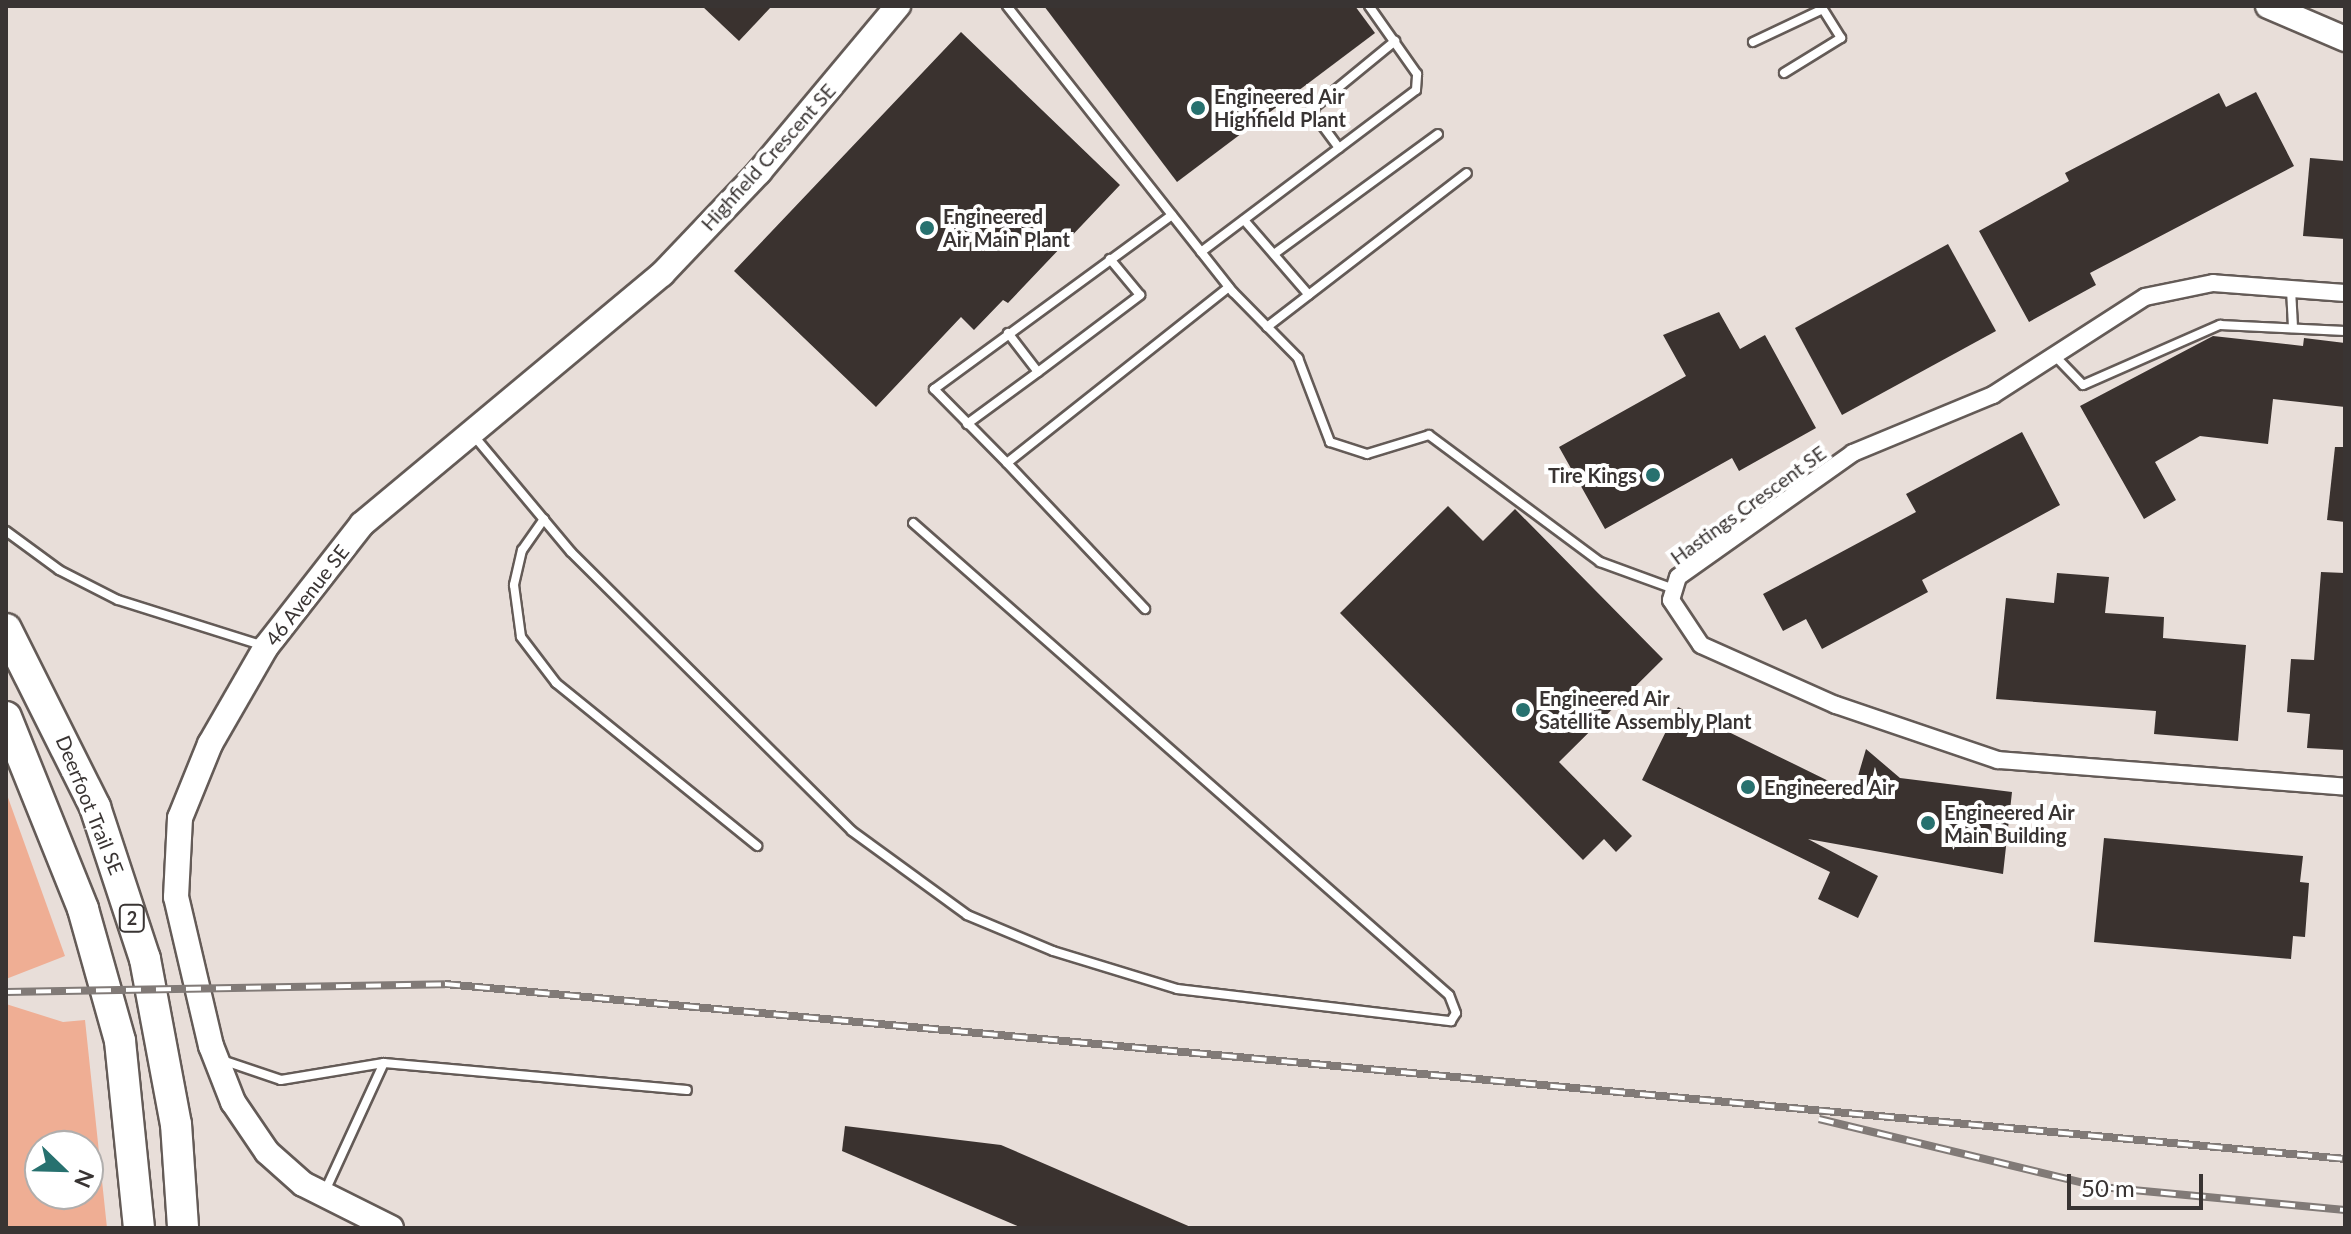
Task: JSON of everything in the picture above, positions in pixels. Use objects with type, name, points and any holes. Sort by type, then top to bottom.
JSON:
[{"type":"highway","name":"Deerfoot Trail SE","points":[[6,629],[95,807],[145,959],[176,1124],[183,1228]]},
{"type":"highway","name":"Deerfoot Trail SE","points":[[6,717],[83,909],[120,1041],[139,1228]]},
{"type":"street","name":"Highfield Crescent SE","points":[[630,300],[759,172],[898,6]]},
{"type":"street","points":[[2268,6],[2345,39]]},
{"type":"street","name":"Hastings Crescent SE","points":[[2345,293],[2291,285],[2213,283],[2145,297],[1993,395],[1853,453],[1678,577],[1671,600],[1701,645],[1836,705],[1998,760],[2345,787]]},
{"type":"street","name":"46 Avenue SE","points":[[391,1228],[323,1196],[267,1152],[233,1102],[198,997],[176,897],[180,818],[210,744],[266,647],[362,524],[630,300]]},
{"type":"lane","points":[[1007,6],[1229,287],[1298,358],[1337,448],[1367,454],[1429,435],[1600,562],[1674,589]]},
{"type":"lane","points":[[1201,252],[1416,90],[1417,74],[1369,6]]},
{"type":"lane","points":[[1753,42],[1822,8],[1841,38],[1784,73]]},
{"type":"lane","points":[[1339,148],[1311,110],[1395,41]]},
{"type":"lane","points":[[1274,254],[1438,134]]},
{"type":"lane","points":[[1267,327],[1467,173]]},
{"type":"lane","points":[[1145,609],[934,389],[1172,215]]},
{"type":"lane","points":[[1244,220],[1309,295]]},
{"type":"lane","points":[[967,424],[1140,295],[1110,259]]},
{"type":"lane","points":[[2291,285],[2293,328]]},
{"type":"lane","points":[[1007,463],[1229,287]]},
{"type":"lane","points":[[2055,355],[2083,385],[2220,325],[2345,331]]},
{"type":"lane","points":[[1008,333],[1038,372]]},
{"type":"lane","points":[[471,432],[544,519],[852,831],[967,915],[1053,951],[1177,989],[1451,1021],[1456,1013],[1449,995],[913,523]]},
{"type":"lane","points":[[544,519],[522,550],[514,585],[521,637],[556,683],[757,846]]},
{"type":"lane","points":[[6,531],[59,570],[118,600],[266,647]]},
{"type":"lane","points":[[216,1058],[281,1080],[384,1063],[687,1090]]},
{"type":"lane","points":[[323,1196],[384,1063]]},
{"type":"shaded area","points":[[6,792],[65,956],[6,979]]},
{"type":"shaded area","points":[[6,1004],[63,1022],[85,1020],[97,1130],[24,1130],[24,1210],[104,1210],[104,1200],[107,1228],[6,1228]]},
{"type":"building","points":[[702,6],[772,6],[739,41]]},
{"type":"building","name":"Engineered Air Highfield Plant","points":[[1044,6],[1355,6],[1375,33],[1177,182]]},
{"type":"building","name":"Engineered Air Main Plant","points":[[961,32],[1120,185],[1008,303],[1003,300],[974,330],[961,317],[876,407],[734,271]]},
{"type":"building","points":[[2256,92],[2294,166],[2090,273],[2096,285],[2029,322],[1979,231],[2069,181],[2065,173],[2219,93],[2226,107]]},
{"type":"building","points":[[2310,158],[2345,161],[2345,239],[2303,236]]},
{"type":"building","points":[[1948,244],[1996,331],[1842,415],[1795,328]]},
{"type":"building","points":[[1719,312],[1740,349],[1765,335],[1816,428],[1739,471],[1732,458],[1605,529],[1559,447],[1686,376],[1663,335]]},
{"type":"building","points":[[2213,336],[2303,346],[2304,338],[2345,343],[2345,407],[2273,399],[2268,444],[2200,436],[2155,462],[2176,500],[2144,519],[2080,406]]},
{"type":"building","points":[[2022,432],[2060,505],[1922,580],[1928,592],[1822,649],[1806,619],[1783,631],[1763,594],[1916,512],[1906,494]]},
{"type":"building","points":[[2335,447],[2345,447],[2345,522],[2327,520]]},
{"type":"building","name":"Engineered Air Satellite Assembly Plant","points":[[1448,506],[1483,541],[1515,509],[1663,659],[1559,762],[1632,836],[1616,852],[1604,839],[1583,860],[1340,613]]},
{"type":"building","points":[[2321,572],[2345,573],[2345,750],[2307,748],[2310,714],[2287,712],[2291,659],[2314,660]]},
{"type":"building","points":[[2057,573],[2109,577],[2105,613],[2164,617],[2163,638],[2246,645],[2238,741],[2154,734],[2156,711],[1996,699],[2006,598],[2054,603]]},
{"type":"building","points":[[1678,707],[1853,793],[1866,749],[1900,778],[2012,792],[2003,874],[1808,839],[1878,876],[1858,918],[1818,899],[1830,872],[1642,780]]},
{"type":"building","points":[[2104,838],[2303,856],[2300,882],[2309,883],[2305,937],[2293,936],[2291,959],[2094,942]]},
{"type":"building","points":[[845,1126],[1001,1145],[1193,1228],[1022,1228],[842,1151]]},
{"type":"railway","points":[[6,992],[445,984],[2345,1159]]},
{"type":"railway","points":[[1819,1119],[2101,1187],[2345,1210]]},
{"type":"place","name":"Engineered Air Highfield Plant","points":[[1198,108]]},
{"type":"place","name":"Engineered Air Main Plant","points":[[927,228]]},
{"type":"place","name":"Tire Kings","points":[[1653,475]]},
{"type":"place","name":"Engineered Air Satellite Assembly Plant","points":[[1523,710]]},
{"type":"place","name":"Engineered Air","points":[[1748,787]]},
{"type":"place","name":"Engineered Air Main Building","points":[[1928,823]]}]
